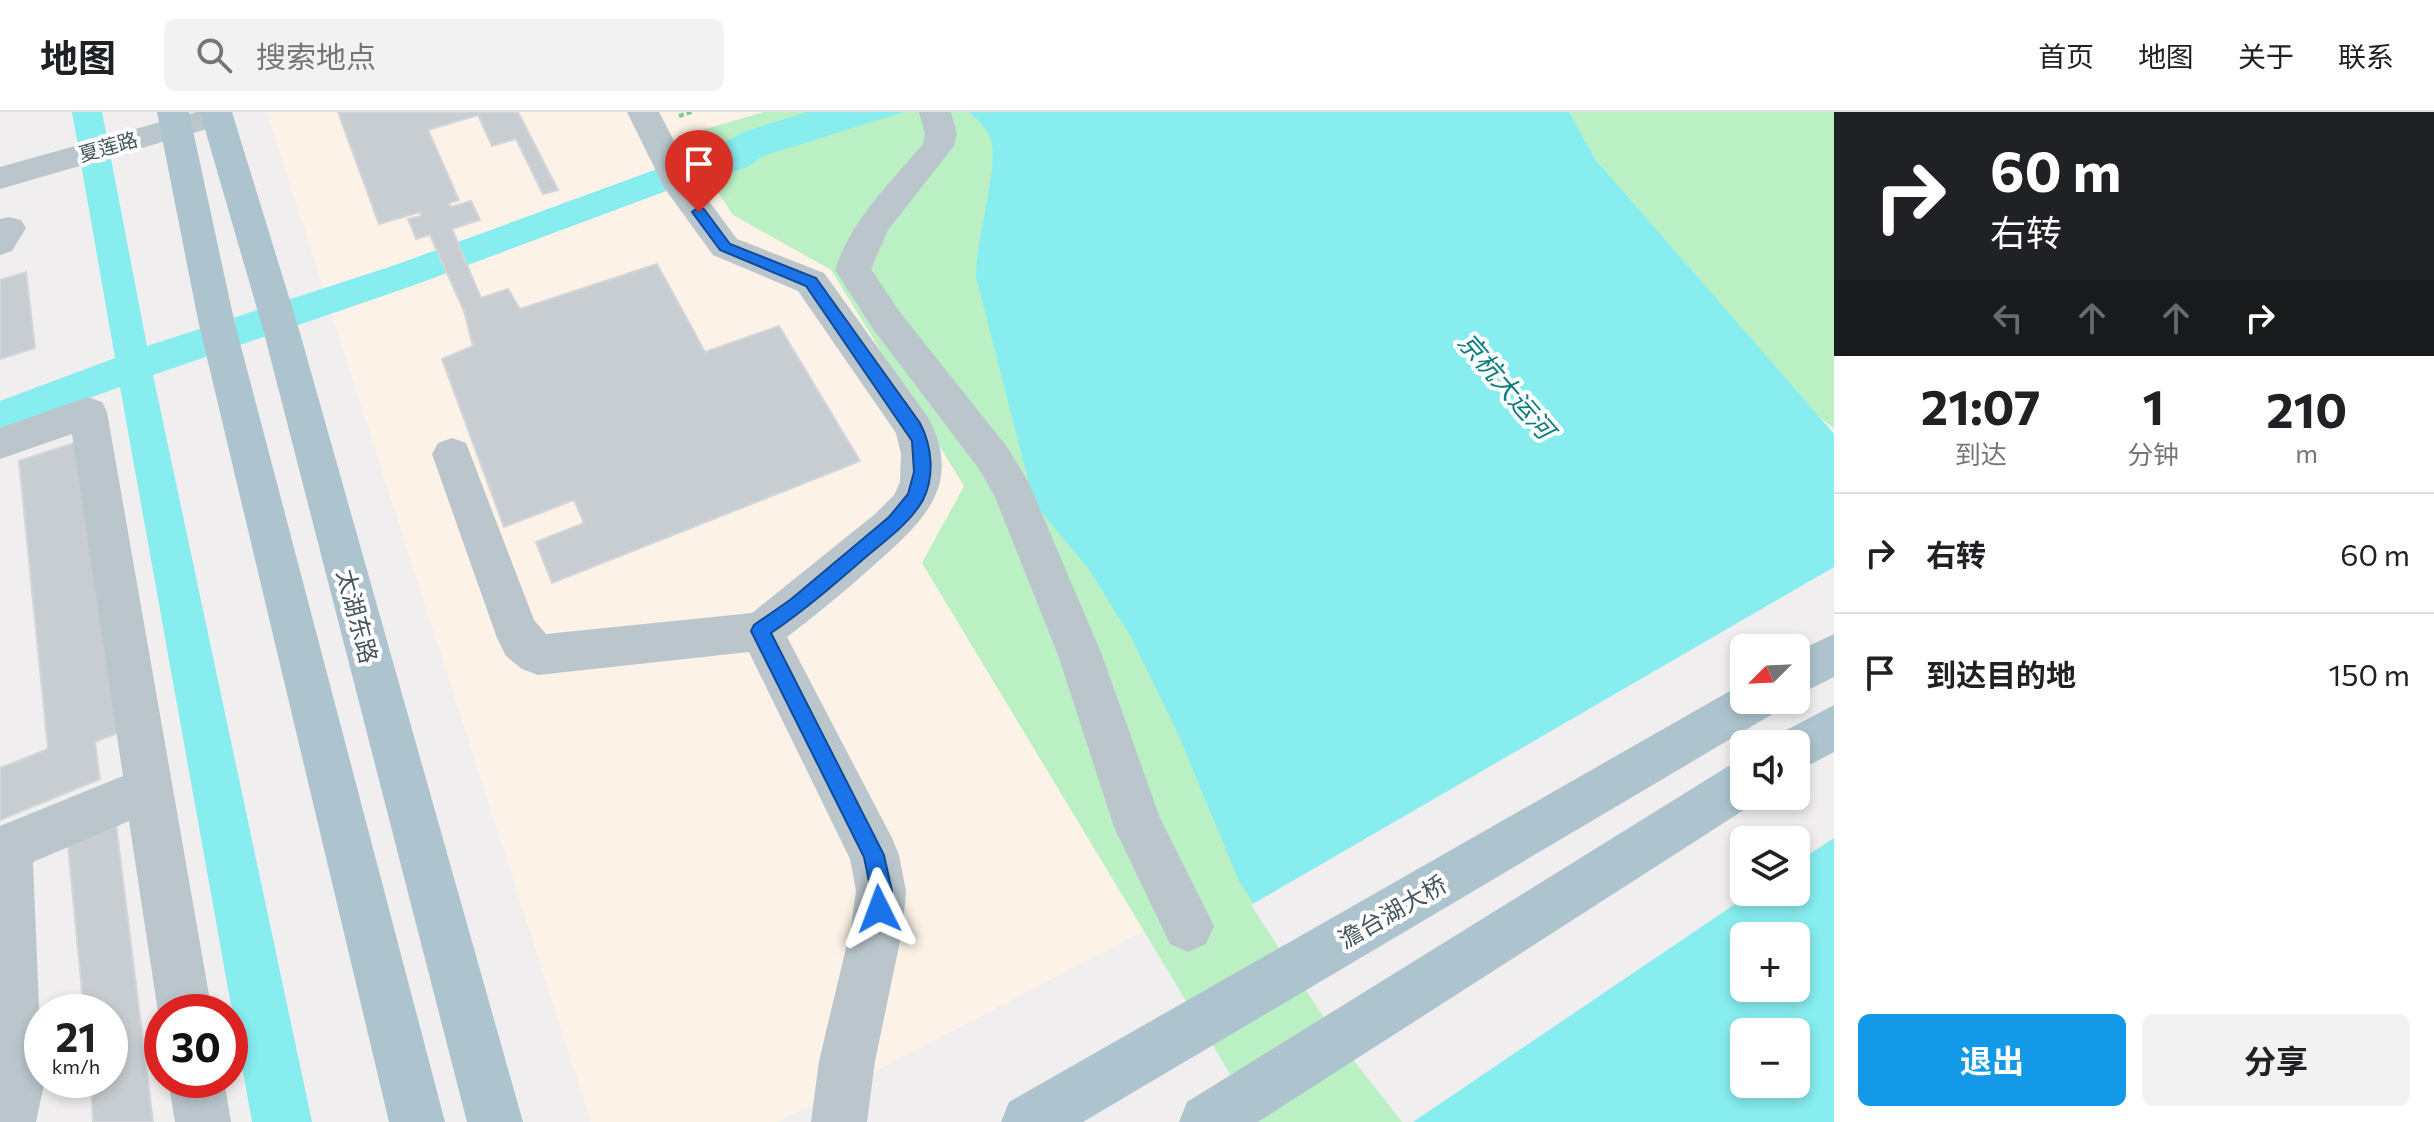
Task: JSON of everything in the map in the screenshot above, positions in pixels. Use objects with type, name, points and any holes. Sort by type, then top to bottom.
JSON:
[{"type":"main road","name":"太湖东路","points":[[216,114],[278,318],[495,1122]]},
{"type":"main road","points":[[175,120],[220,337],[417,1122]]},
{"type":"main road","points":[[1810,668],[1834,654]]},
{"type":"main road","name":"澹台湖大桥","points":[[1029,1122],[1731,714]]},
{"type":"main road","points":[[1810,742],[1834,727]]},
{"type":"main road","points":[[1207,1122],[1730,792]]},
{"type":"street","points":[[452,454],[513,624],[522,642],[538,655],[761,631],[797,606],[902,514],[916,497],[923,472],[920,441],[914,428],[811,282],[725,247],[675,175],[643,112]]},
{"type":"street","points":[[935,112],[941,134],[938,146],[877,219],[855,257],[853,270],[886,320],[993,458],[1014,493],[1080,655],[1139,827],[1188,926]]},
{"type":"street","name":"夏莲路","points":[[0,178],[118,144],[175,120],[216,114]]},
{"type":"street","points":[[0,444],[88,412],[182,994]]},
{"type":"street","points":[[761,631],[874,855],[881,891],[877,927],[847,1061],[839,1122]]},
{"type":"street","points":[[8,1122],[17,1079],[4,850],[149,789]]},
{"type":"street","points":[[199,1098],[203,1122]]},
{"type":"shaded area","points":[[267,112],[930,112],[1207,898],[778,1122],[591,1122]]},
{"type":"green space","points":[[764,112],[1529,112],[1730,972],[1730,1002],[1737,1002],[1741,1018],[1730,1018],[1730,1098],[1810,1098],[1834,1122],[1259,1122],[922,563],[964,486],[831,270],[733,215],[681,136]]},
{"type":"green space","points":[[1569,112],[1834,112],[1834,428],[1816,415],[1595,159]]},
{"type":"water","points":[[72,112],[102,112],[147,346],[395,265],[709,150],[746,131],[807,112],[904,112],[763,156],[745,168],[669,190],[409,287],[153,375],[312,1122],[252,1122],[248,1098],[248,994],[229,994],[120,387],[0,430],[0,401],[115,358]]},
{"type":"water","name":"京杭大运河","points":[[969,112],[1569,112],[1595,159],[1834,434],[1834,1122],[1408,1122],[1344,1042],[1239,881],[1178,734],[1131,637],[1088,568],[1042,513],[1032,495],[976,277],[993,153],[988,133]]},
{"type":"pier","points":[[1834,567],[1834,838],[1810,854],[1810,826],[1730,826],[1732,906],[1413,1122],[1402,1122],[1341,1044],[1251,905]]},
{"type":"building","points":[[338,112],[518,112],[558,190],[543,194],[516,139],[492,146],[478,115],[428,130],[459,200],[449,203],[451,207],[471,201],[480,220],[452,229],[481,298],[508,289],[520,309],[657,264],[705,352],[779,326],[860,461],[552,583],[536,542],[584,523],[574,500],[504,527],[442,359],[473,346],[464,311],[430,235],[416,239],[408,219],[421,216],[420,212],[379,224]]},
{"type":"building","points":[[26,272],[35,348],[0,359],[0,280]]},
{"type":"building","points":[[80,441],[120,732],[95,742],[100,779],[0,820],[0,768],[48,749],[19,461]]},
{"type":"building","points":[[116,824],[144,1050],[144,1098],[150,1098],[153,1122],[93,1122],[92,1098],[128,1098],[128,994],[82,994],[68,845]]},
{"type":"route","points":[[699,212],[725,247],[801,275],[811,282],[914,428],[920,441],[923,472],[916,497],[895,522],[797,606],[761,631],[874,855],[881,891],[879,909]]}]
